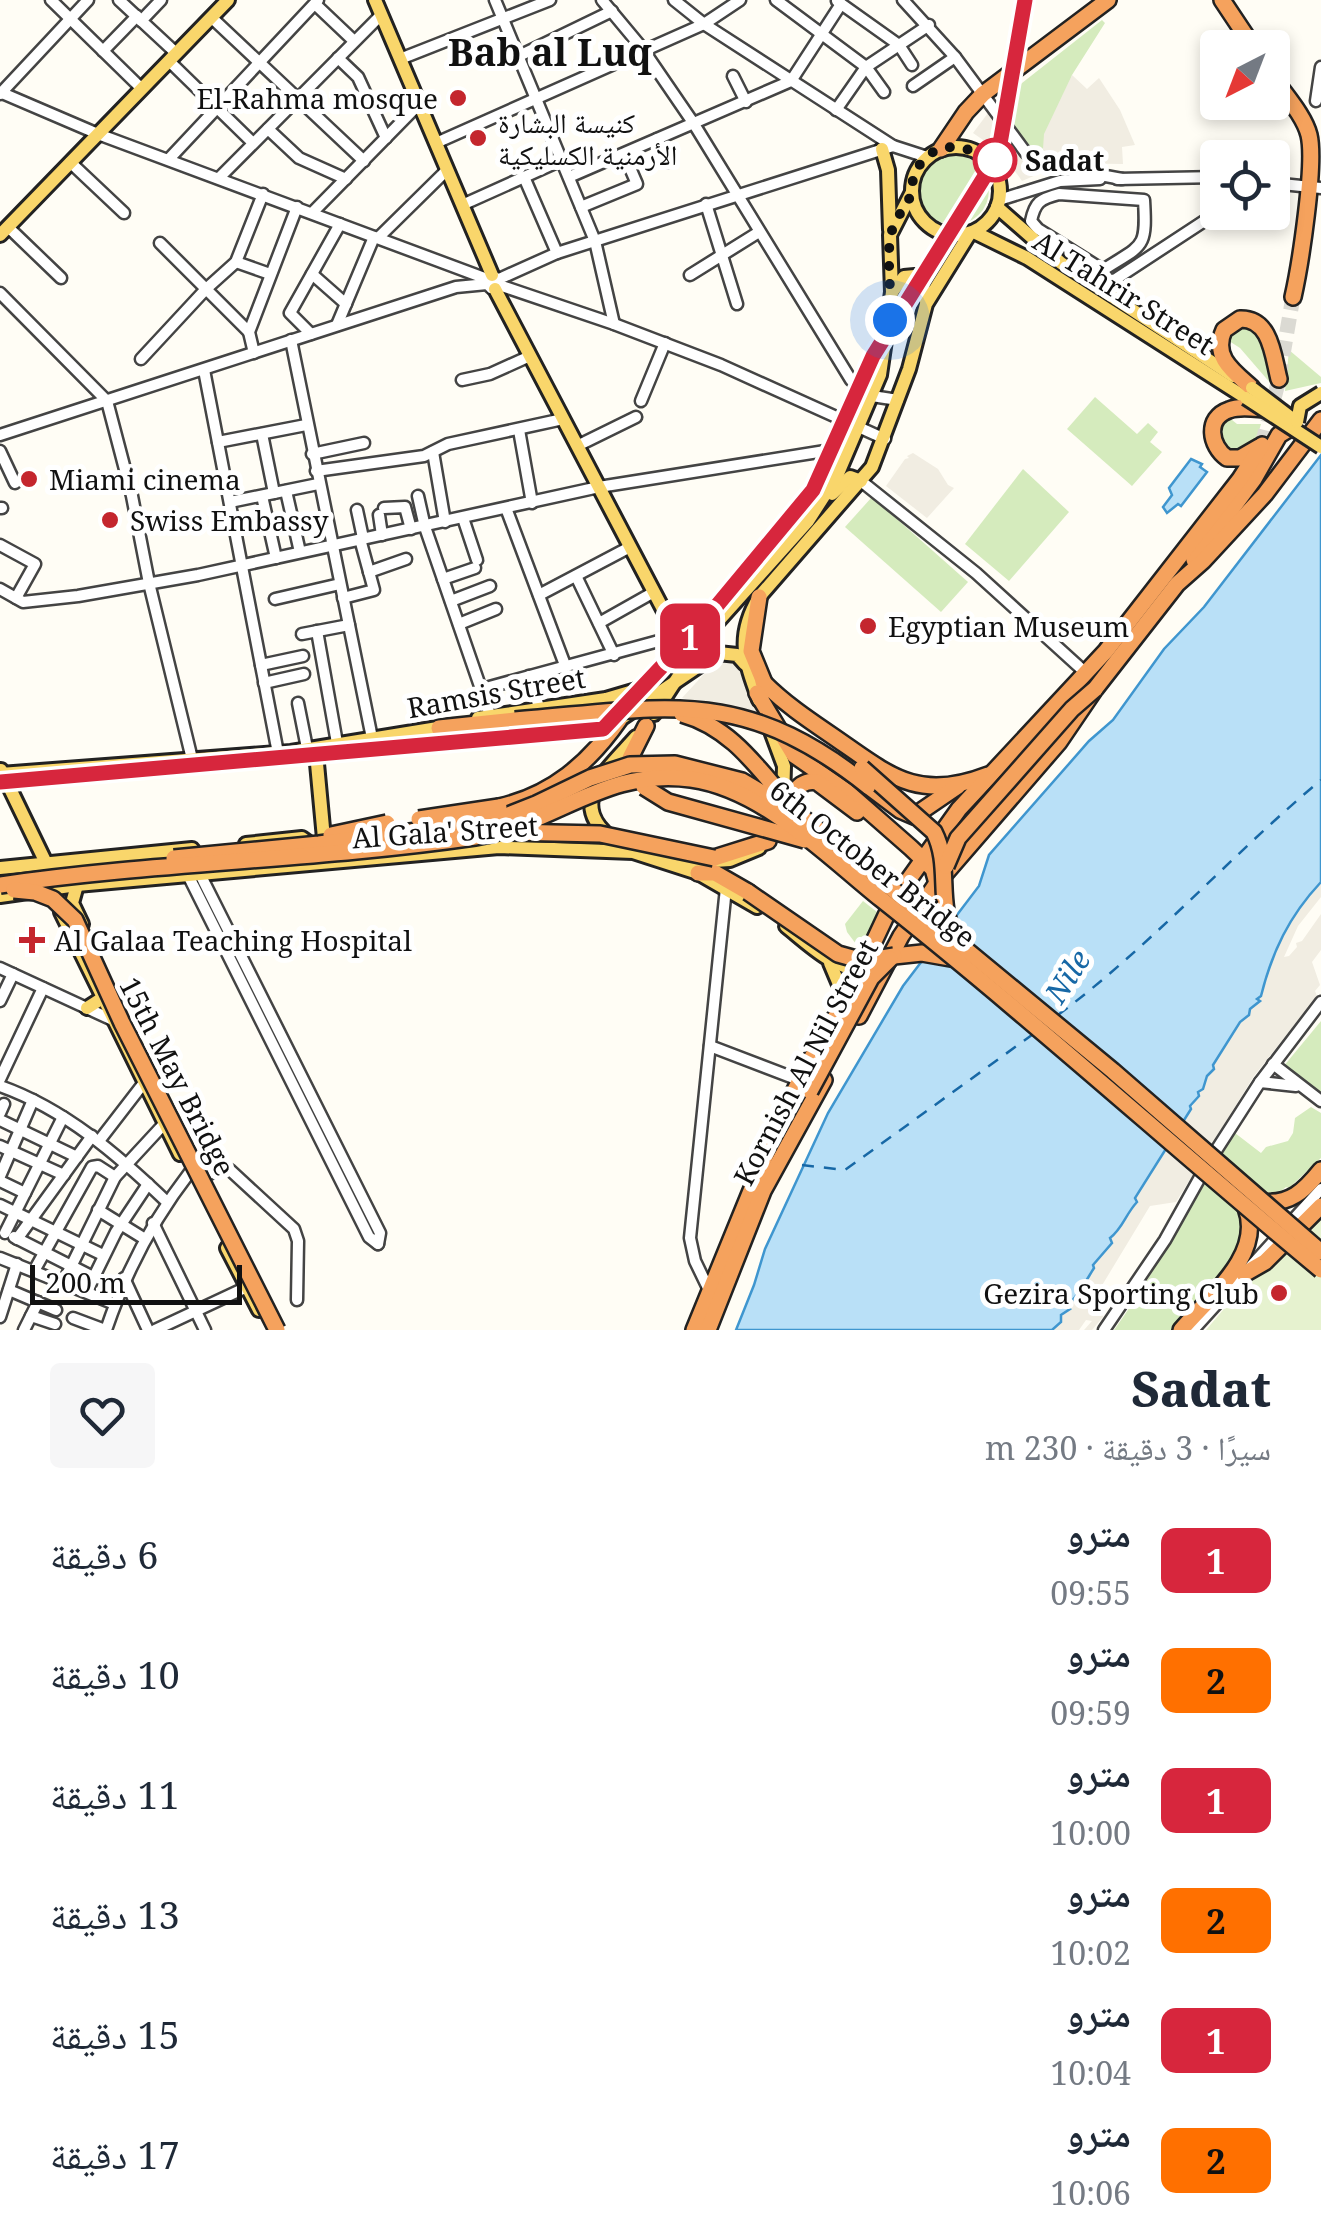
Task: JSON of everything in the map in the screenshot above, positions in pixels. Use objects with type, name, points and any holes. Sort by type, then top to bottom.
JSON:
[{"type":"highway","points":[[1222,0],[1242,30]]},
{"type":"highway","points":[[934,153],[983,94],[1107,1]]},
{"type":"highway","points":[[1290,103],[1316,146],[1314,181],[1293,297]]},
{"type":"highway","points":[[1249,393],[1219,348],[1224,330],[1240,319],[1256,321],[1262,328],[1279,380]]},
{"type":"highway","name":"Kornish Al Nil Street","points":[[694,1330],[879,924],[917,858],[991,774],[1091,681],[1167,589],[1262,445],[1240,458],[1227,458],[1215,446],[1212,430],[1220,415],[1227,410],[1263,409]]},
{"type":"highway","name":"Kornish Al Nil Street","points":[[1167,589],[1203,561],[1265,494],[1321,420]]},
{"type":"highway","points":[[1167,589],[1262,467],[1279,435],[1294,424]]},
{"type":"highway","points":[[759,597],[752,651],[760,687],[794,755],[846,791],[917,858]]},
{"type":"highway","points":[[941,876],[958,838],[1072,709],[1091,681]]},
{"type":"highway","name":"Kornish Al Nil Street","points":[[708,1330],[775,1167],[900,936],[941,876],[1059,742],[1091,681]]},
{"type":"highway","points":[[698,873],[715,873],[748,892],[838,954],[863,961],[922,953],[959,953],[947,923],[940,844],[925,822],[760,687]]},
{"type":"highway","points":[[760,687],[894,778],[922,787],[961,784],[991,774]]},
{"type":"highway","points":[[660,708],[698,719],[732,740],[790,809],[804,781],[817,782],[941,876]]},
{"type":"highway","points":[[438,728],[660,708],[706,709],[753,719],[821,750],[900,810],[914,816],[961,784]]},
{"type":"highway","points":[[327,854],[334,834],[352,828],[499,806],[550,789],[578,767],[619,720]]},
{"type":"highway","points":[[646,726],[630,758],[632,773],[644,787],[668,802],[807,840]]},
{"type":"highway","name":"6th October Bridge","points":[[0,872],[327,854],[492,820],[612,770],[654,764],[696,767],[742,781],[790,809],[959,953]]},
{"type":"highway","name":"6th October Bridge","points":[[0,891],[503,831],[620,782],[692,779],[738,792],[768,810],[1113,1071],[1321,1270]]},
{"type":"highway","points":[[868,786],[908,833],[917,858]]},
{"type":"highway","points":[[959,809],[963,831],[972,841]]},
{"type":"highway","points":[[503,831],[600,834],[714,858],[768,841]]},
{"type":"highway","name":"15th May Bridge","points":[[0,891],[44,894],[62,904],[75,920],[122,1024],[276,1330]]},
{"type":"highway","points":[[775,1167],[804,1086],[870,978],[894,956]]},
{"type":"highway","points":[[844,1004],[857,1003],[861,1006],[860,1014]]},
{"type":"highway","points":[[1241,1272],[1254,1205],[1291,1199],[1306,1189],[1321,1170]]},
{"type":"highway","name":"6th October Bridge","points":[[1254,1205],[1321,1252]]},
{"type":"highway","points":[[1180,1330],[1241,1272],[1265,1262],[1321,1206]]},
{"type":"main road","points":[[4,231],[228,0]]},
{"type":"main road","points":[[374,0],[493,282],[677,636]]},
{"type":"main road","points":[[821,503],[872,396],[885,351],[892,292],[888,147]]},
{"type":"main road","points":[[675,863],[718,863],[743,858],[768,841],[790,809],[784,766],[760,687],[749,670],[744,630],[759,597],[872,467],[885,440],[926,304],[972,232],[992,218],[998,204],[997,174],[990,162],[968,148],[934,153],[914,174],[911,194],[890,235]]},
{"type":"main road","points":[[911,194],[926,224],[948,234],[972,232]]},
{"type":"main road","name":"Al Tahrir Street","points":[[998,204],[1034,242],[1249,393]]},
{"type":"main road","name":"Al Tahrir Street","points":[[972,232],[1044,269],[1249,393]]},
{"type":"main road","points":[[892,292],[904,277],[915,276],[925,288],[926,304]]},
{"type":"main road","points":[[1294,424],[1300,406],[1321,392]]},
{"type":"main road","points":[[1249,393],[1263,409],[1321,438]]},
{"type":"main road","points":[[1249,393],[1321,447]]},
{"type":"main road","points":[[577,850],[593,836],[586,822],[590,796],[646,726],[704,637],[821,503],[850,477],[861,481]]},
{"type":"main road","name":"Ramsis Street","points":[[311,750],[640,690],[680,650],[677,636]]},
{"type":"main road","name":"Ramsis Street","points":[[1,771],[589,728],[619,720],[718,652],[737,655],[749,670]]},
{"type":"main road","points":[[311,750],[327,854]]},
{"type":"main road","points":[[550,789],[618,758]]},
{"type":"main road","points":[[1,771],[46,863]]},
{"type":"main road","points":[[586,822],[633,852]]},
{"type":"main road","name":"Al Gala' Street","points":[[0,872],[46,863],[302,838],[327,854],[338,856],[556,834],[586,822]]},
{"type":"main road","name":"Al Gala' Street","points":[[0,891],[29,893],[195,876],[327,854],[500,847],[633,852],[675,863],[726,888],[829,960],[859,970],[883,972]]},
{"type":"main road","points":[[77,886],[72,903],[109,1008],[127,1027],[276,1330]]},
{"type":"main road","points":[[29,893],[60,911],[143,1084],[197,1174],[247,1288],[276,1330]]},
{"type":"main road","name":"Al Gala' Street","points":[[829,960],[844,1004]]},
{"type":"main road","points":[[88,1008],[109,1008]]},
{"type":"street","points":[[51,0],[142,89]]},
{"type":"street","points":[[88,0],[0,93],[98,134],[614,324],[764,383],[885,440]]},
{"type":"street","points":[[118,0],[254,143]]},
{"type":"street","points":[[103,51],[162,0]]},
{"type":"street","points":[[495,0],[595,241],[614,324]]},
{"type":"street","points":[[400,59],[550,0]]},
{"type":"street","points":[[674,0],[888,147]]},
{"type":"street","points":[[436,142],[642,48],[704,24],[740,0]]},
{"type":"street","points":[[776,0],[866,67],[884,92]]},
{"type":"street","points":[[904,0],[955,57],[1036,161],[1122,179]]},
{"type":"street","points":[[169,159],[316,2],[354,42]]},
{"type":"street","points":[[570,178],[791,81],[823,36],[839,2],[899,45],[912,66]]},
{"type":"street","points":[[519,56],[608,4],[694,124],[841,366],[858,388],[872,396],[898,400]]},
{"type":"street","points":[[219,178],[381,15]]},
{"type":"street","points":[[212,17],[364,160]]},
{"type":"street","points":[[836,110],[866,67],[928,25]]},
{"type":"street","points":[[913,86],[955,57]]},
{"type":"street","points":[[338,58],[358,77],[386,138]]},
{"type":"street","points":[[1316,100],[1321,68]]},
{"type":"street","points":[[733,76],[746,102]]},
{"type":"street","points":[[312,213],[419,104]]},
{"type":"street","points":[[268,129],[299,158],[346,178]]},
{"type":"street","points":[[658,139],[667,162]]},
{"type":"street","points":[[0,420],[6,433],[456,287],[493,282],[557,253],[888,147],[934,153]]},
{"type":"street","points":[[581,207],[637,184],[624,154]]},
{"type":"street","points":[[462,205],[562,160]]},
{"type":"street","points":[[70,162],[124,213]]},
{"type":"street","points":[[1060,165],[1060,181]]},
{"type":"street","points":[[337,325],[376,238],[447,170]]},
{"type":"street","points":[[524,177],[557,253]]},
{"type":"street","points":[[998,204],[1060,181],[1200,178]]},
{"type":"street","points":[[140,360],[236,262],[263,194]]},
{"type":"street","points":[[1059,194],[1144,200],[1146,235],[1142,245],[1128,254],[1103,270],[1038,229],[1031,221],[1034,205],[1041,198],[1059,194]]},
{"type":"street","points":[[706,204],[736,304]]},
{"type":"street","points":[[249,332],[297,207]]},
{"type":"street","points":[[1305,216],[1321,207]]},
{"type":"street","points":[[310,334],[290,315],[340,224]]},
{"type":"street","points":[[1098,290],[1200,224]]},
{"type":"street","points":[[4,231],[61,278]]},
{"type":"street","points":[[690,275],[758,232]]},
{"type":"street","points":[[160,242],[249,332],[254,353]]},
{"type":"street","points":[[236,262],[270,274]]},
{"type":"street","points":[[456,287],[460,278],[457,268]]},
{"type":"street","points":[[312,274],[346,304]]},
{"type":"street","points":[[0,293],[106,402],[132,496],[192,759]]},
{"type":"street","points":[[290,340],[372,738]]},
{"type":"street","points":[[641,401],[665,344]]},
{"type":"street","points":[[462,380],[490,374],[530,356]]},
{"type":"street","points":[[204,370],[264,683],[284,753]]},
{"type":"street","points":[[577,446],[636,417]]},
{"type":"street","points":[[316,471],[433,452],[448,444],[563,419]]},
{"type":"street","points":[[218,442],[306,425]]},
{"type":"street","points":[[519,430],[532,502]]},
{"type":"street","points":[[262,434],[274,493],[276,558]]},
{"type":"street","points":[[312,454],[364,443]]},
{"type":"street","points":[[0,589],[23,602],[64,598],[240,566],[599,487],[850,447]]},
{"type":"street","points":[[0,450],[15,483]]},
{"type":"street","points":[[433,452],[445,522]]},
{"type":"street","points":[[861,481],[976,572],[1091,681]]},
{"type":"street","points":[[230,502],[318,484]]},
{"type":"street","points":[[274,493],[300,552]]},
{"type":"street","points":[[418,496],[424,526],[490,715]]},
{"type":"street","points":[[382,535],[381,511],[405,507],[411,529]]},
{"type":"street","points":[[506,508],[565,665]]},
{"type":"street","points":[[343,598],[374,591],[357,510]]},
{"type":"street","points":[[443,579],[476,564],[464,518]]},
{"type":"street","points":[[0,546],[35,564],[16,598]]},
{"type":"street","points":[[539,596],[630,547]]},
{"type":"street","points":[[369,572],[406,559]]},
{"type":"street","points":[[576,576],[614,654]]},
{"type":"street","points":[[275,599],[340,584]]},
{"type":"street","points":[[452,601],[490,586]]},
{"type":"street","points":[[599,623],[654,592]]},
{"type":"street","points":[[459,624],[496,610]]},
{"type":"street","points":[[302,634],[349,625]]},
{"type":"street","points":[[316,632],[337,743]]},
{"type":"street","points":[[482,690],[677,636]]},
{"type":"street","points":[[261,665],[304,656]]},
{"type":"street","points":[[264,683],[304,674]]},
{"type":"street","points":[[529,676],[539,706]]},
{"type":"street","points":[[298,704],[311,750]]},
{"type":"street","points":[[195,876],[369,1237],[378,1244],[380,1233],[285,1058]]},
{"type":"street","points":[[710,1292],[690,1238],[726,888]]},
{"type":"street","points":[[0,968],[88,1008],[109,1008]]},
{"type":"street","points":[[0,1001],[13,974]]},
{"type":"street","points":[[44,988],[0,1083],[96,1138],[167,1202]]},
{"type":"street","points":[[1104,1330],[1165,1240],[1260,1082],[1321,1002]]},
{"type":"street","points":[[710,1046],[804,1086]]},
{"type":"street","points":[[1273,1064],[1321,1100]]},
{"type":"street","points":[[1260,1082],[1301,1088]]},
{"type":"street","points":[[17,1239],[77,1157],[143,1084]]},
{"type":"street","points":[[25,1193],[0,1178],[5,1149],[33,1100]]},
{"type":"street","points":[[1,1113],[19,1129],[77,1157]]},
{"type":"street","points":[[63,1118],[2,1232],[93,1277]]},
{"type":"street","points":[[51,1294],[71,1266],[114,1177],[164,1124]]},
{"type":"street","points":[[5,1149],[64,1175]]},
{"type":"street","points":[[22,1296],[92,1167],[98,1166],[114,1177]]},
{"type":"street","points":[[73,1318],[105,1330],[124,1278],[167,1202],[197,1174],[224,1168],[294,1229],[298,1241],[297,1300]]},
{"type":"street","points":[[87,1292],[103,1255],[148,1184]]},
{"type":"street","points":[[1194,1330],[1241,1272],[1321,1188]]},
{"type":"street","points":[[43,1203],[66,1212]]},
{"type":"street","points":[[0,1205],[103,1255]]},
{"type":"street","points":[[98,1210],[145,1238]]},
{"type":"street","points":[[153,1223],[205,1330]]},
{"type":"street","points":[[0,1258],[115,1304]]},
{"type":"street","points":[[0,1317],[7,1284],[17,1264]]},
{"type":"street","points":[[1202,1330],[1231,1297],[1241,1272]]},
{"type":"street","points":[[124,1278],[152,1330],[247,1288]]},
{"type":"street","points":[[7,1284],[22,1296],[56,1310]]},
{"type":"street","points":[[24,1330],[38,1302]]},
{"type":"street","points":[[31,1316],[55,1324]]},
{"type":"green space","points":[[1102,20],[1105,23],[1072,75],[1053,163],[1019,137],[1006,115],[1006,103],[1012,91]]},
{"type":"green space","points":[[954,155],[979,165],[989,190],[979,215],[954,225],[929,215],[919,190],[929,165]]},
{"type":"green space","points":[[1243,323],[1262,333],[1272,385],[1240,348],[1226,339],[1226,334]]},
{"type":"green space","points":[[1289,350],[1321,377],[1321,383],[1285,391]]},
{"type":"green space","points":[[1095,397],[1137,434],[1148,423],[1158,432],[1150,442],[1162,452],[1132,486],[1067,429]]},
{"type":"green space","points":[[1227,416],[1237,424],[1261,424],[1244,451],[1221,446],[1217,425]]},
{"type":"green space","points":[[1023,469],[1069,512],[1009,581],[965,544]]},
{"type":"green space","points":[[872,497],[968,582],[941,612],[845,527]]},
{"type":"green space","points":[[863,901],[877,912],[862,952],[845,924]]},
{"type":"green space","points":[[1321,1021],[1321,1094],[1283,1067]]},
{"type":"green space","points":[[1311,1107],[1321,1113],[1321,1158],[1289,1188],[1240,1224],[1240,1238],[1228,1267],[1176,1330],[1114,1330],[1235,1133],[1261,1153],[1266,1147],[1288,1141],[1295,1118]]},
{"type":"green space","name":"Gezira Sporting Club","points":[[1321,1195],[1321,1330],[1206,1330]]},
{"type":"shaded area","points":[[1072,75],[1087,89],[1099,78],[1120,110],[1135,145],[1122,147],[1123,164],[1053,163],[1043,149],[1044,134]]},
{"type":"shaded area","points":[[988,113],[1036,175],[1022,181],[1002,153],[973,133]]},
{"type":"shaded area","points":[[913,453],[938,469],[954,488],[927,518],[886,486]]},
{"type":"shaded area","points":[[726,657],[740,665],[758,718],[682,698],[717,660]]},
{"type":"shaded area","points":[[1321,882],[1321,897],[1298,926],[1284,957],[1297,947],[1296,943],[1302,941],[1321,914],[1321,950],[1312,962],[1320,985],[1315,991],[1317,996],[1254,1076],[1176,1202],[1150,1206],[1098,1292],[1103,1317],[1092,1330],[1084,1330],[1092,1321],[1086,1320],[1079,1330],[1052,1330],[1082,1288],[1112,1234],[1120,1229],[1118,1225],[1129,1208],[1136,1203],[1212,1066],[1259,995],[1282,936],[1302,903]]},
{"type":"water","name":"Nile","points":[[1321,455],[1321,882],[1283,935],[1257,999],[1260,1001],[1240,1022],[1213,1065],[1199,1096],[1135,1198],[1137,1202],[1067,1306],[1070,1309],[1052,1330],[736,1330],[765,1249],[828,1113],[903,986],[979,886],[989,855],[1089,741],[1113,720],[1164,649],[1204,607]]},
{"type":"water","points":[[1191,459],[1202,464],[1200,467],[1207,472],[1181,506],[1178,504],[1167,513],[1163,507],[1172,495],[1169,488]]},
{"type":"ferry route","points":[[1058,1015],[1126,959],[1321,780]]},
{"type":"ferry route","points":[[802,1165],[845,1170],[1036,1032]]},
{"type":"tunnel","points":[[1262,445],[1293,297]]},
{"type":"metro line","name":"1","points":[[0,782],[603,729],[700,626],[813,490],[873,356],[998,155],[1025,0]]},
{"type":"place","name":"El-Rahma mosque","points":[[458,98]]},
{"type":"place","name":"كنيسة البشارة الأرمنية الكسليكية","points":[[478,138]]},
{"type":"place","name":"Sadat","points":[[995,160]]},
{"type":"place","name":"Miami cinema","points":[[29,479]]},
{"type":"place","name":"Swiss Embassy","points":[[110,520]]},
{"type":"place","name":"Egyptian Museum","points":[[868,626]]},
{"type":"place","name":"Al Galaa Teaching Hospital","points":[[32,940]]},
{"type":"place","name":"Gezira Sporting Club","points":[[1279,1293]]},
{"type":"district","name":"Bab al Luq","points":[[550,51]]},
{"type":"route","points":[[890,320],[890,235],[911,194],[920,164],[933,152],[954,146],[980,153],[990,162],[995,160]]}]
